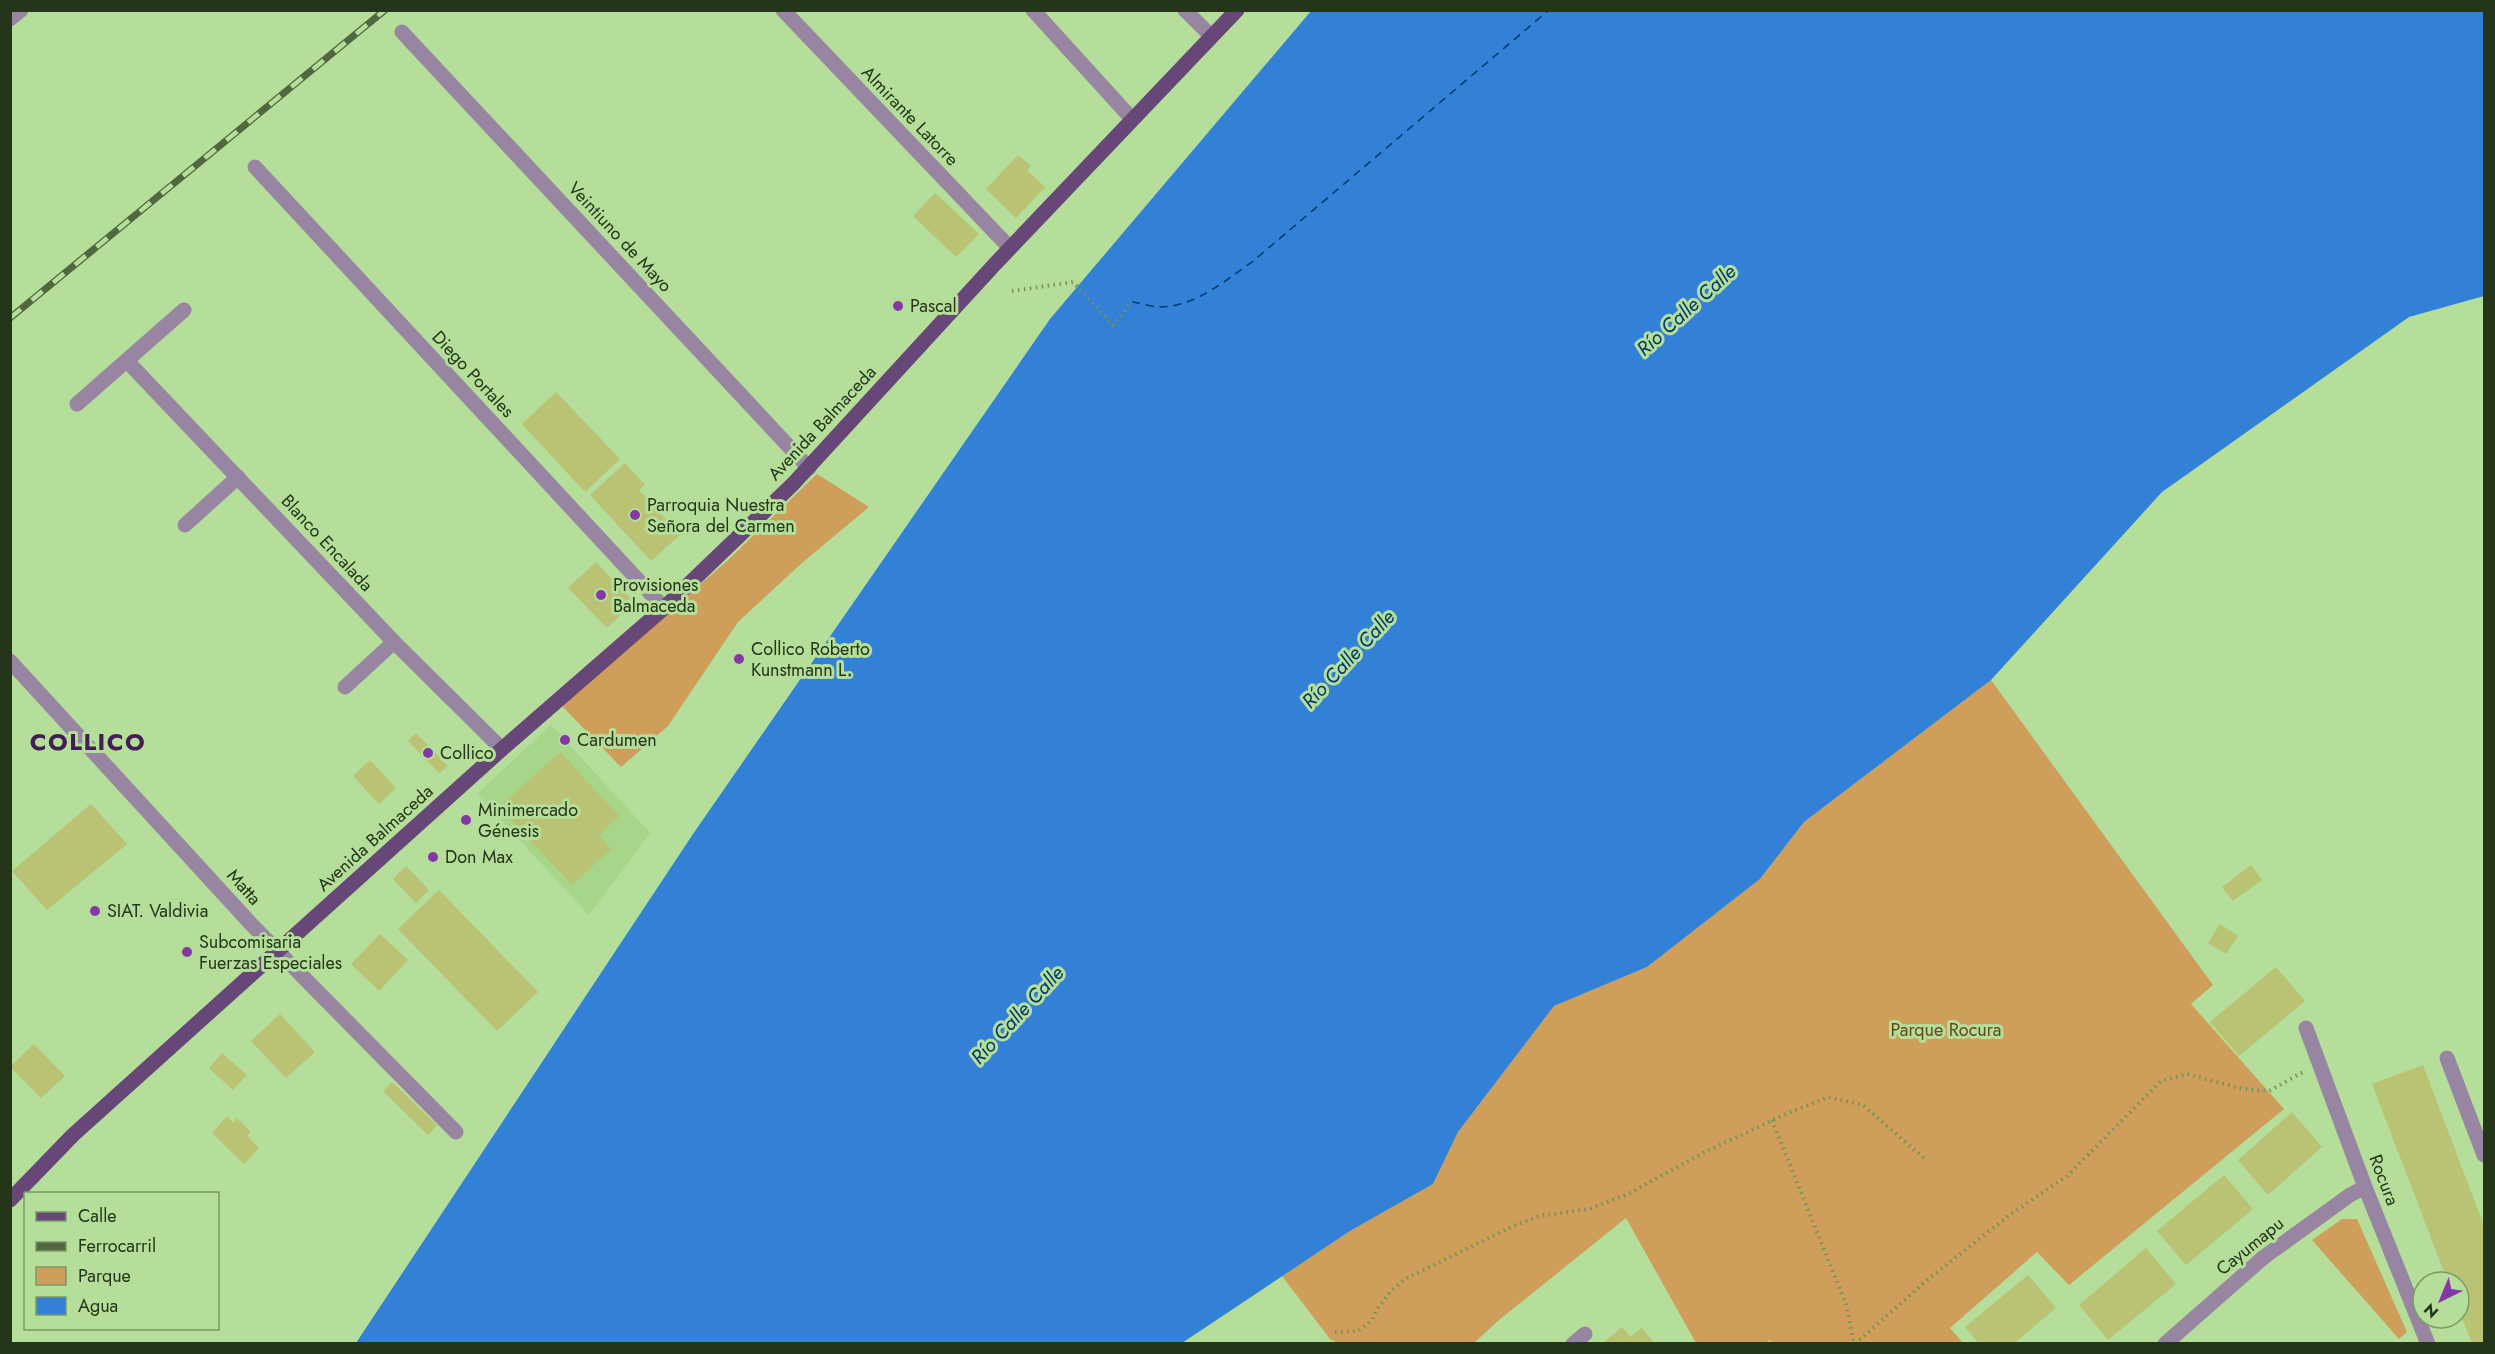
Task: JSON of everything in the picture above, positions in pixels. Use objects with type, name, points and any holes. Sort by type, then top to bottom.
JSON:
[{"type":"main road","name":"Avenida Balmaceda","points":[[10,1200],[73,1135],[502,748],[664,608],[809,468],[1010,248],[1237,10]]},
{"type":"street","points":[[10,19],[21,10]]},
{"type":"street","name":"Almirante Latorre","points":[[783,10],[1010,248]]},
{"type":"street","points":[[1033,10],[1132,119]]},
{"type":"street","points":[[1185,10],[1211,36]]},
{"type":"street","name":"Veintiuno de Mayo","points":[[402,32],[809,468]]},
{"type":"street","name":"Diego Portales","points":[[255,167],[664,608]]},
{"type":"street","points":[[77,404],[184,310]]},
{"type":"street","name":"Blanco Encalada","points":[[127,360],[394,642],[502,748]]},
{"type":"street","points":[[185,525],[238,477]]},
{"type":"street","points":[[345,687],[394,642]]},
{"type":"street","name":"Matta","points":[[10,662],[278,952],[456,1132]]},
{"type":"street","name":"Rocura","points":[[2306,1028],[2423,1341]]},
{"type":"street","points":[[2447,1058],[2484,1155]]},
{"type":"street","name":"Cayumapu","points":[[2165,1344],[2264,1257],[2350,1195],[2365,1187]]},
{"type":"path","points":[[1012,291],[1073,282],[1113,325],[1132,302]]},
{"type":"path","points":[[1772,1120],[1846,1304],[1855,1344],[1926,1281],[2011,1214],[2067,1176],[2160,1081],[2187,1074],[2243,1089],[2269,1091],[2319,1062]]},
{"type":"path","points":[[1335,1332],[1358,1331],[1372,1320],[1377,1309],[1391,1291],[1405,1279],[1496,1234],[1539,1216],[1589,1209],[1628,1194],[1703,1153],[1772,1120],[1828,1097],[1863,1105],[1927,1161]]},
{"type":"shaded area","points":[[551,725],[650,833],[589,915],[477,794]]},
{"type":"green space","points":[[817,474],[869,507],[803,562],[738,622],[668,726],[621,767],[562,706],[727,561]]},
{"type":"green space","name":"Parque Rocura","points":[[1991,680],[2213,985],[2191,1004],[2284,1109],[2069,1285],[2037,1252],[1950,1328],[1963,1343],[1773,1344],[1770,1340],[1765,1343],[1696,1343],[1626,1218],[1499,1320],[1474,1343],[1337,1343],[1330,1339],[1282,1276],[1350,1231],[1433,1184],[1458,1132],[1554,1006],[1647,967],[1760,879],[1804,822]]},
{"type":"green space","points":[[2342,1219],[2357,1219],[2407,1332],[2399,1339],[2312,1240]]},
{"type":"water","name":"Río Calle Calle","points":[[1311,11],[2484,11],[2484,296],[2409,317],[2162,492],[1991,680],[1804,822],[1760,879],[1647,967],[1554,1006],[1458,1132],[1433,1184],[1350,1231],[1182,1343],[356,1343],[693,834],[1050,319]]},
{"type":"building","points":[[1018,155],[1031,166],[1027,170],[1045,187],[1016,218],[986,189]]},
{"type":"building","points":[[935,193],[979,234],[956,257],[913,216]]},
{"type":"building","points":[[556,392],[620,459],[585,492],[522,424]]},
{"type":"building","name":"Parroquia Nuestra Señora del Carmen","points":[[625,463],[645,485],[639,490],[680,535],[651,561],[590,495]]},
{"type":"building","name":"Provisiones Balmaceda","points":[[596,562],[634,602],[607,628],[568,588]]},
{"type":"building","name":"Collico","points":[[416,733],[448,766],[439,773],[408,741]]},
{"type":"building","points":[[560,752],[619,816],[599,835],[611,849],[572,885],[499,807]]},
{"type":"building","points":[[370,760],[396,788],[379,804],[353,776]]},
{"type":"building","points":[[91,804],[127,844],[47,910],[12,871]]},
{"type":"building","points":[[2251,865],[2262,880],[2233,901],[2222,887]]},
{"type":"building","points":[[406,866],[429,890],[416,903],[393,879]]},
{"type":"building","points":[[439,890],[538,992],[497,1031],[398,929]]},
{"type":"building","points":[[2220,924],[2238,936],[2226,954],[2208,943]]},
{"type":"building","points":[[380,934],[408,960],[379,991],[351,964]]},
{"type":"building","points":[[2276,967],[2305,1001],[2239,1056],[2210,1022]]},
{"type":"building","points":[[280,1014],[315,1052],[286,1078],[251,1041]]},
{"type":"building","points":[[34,1044],[65,1076],[41,1098],[10,1067]]},
{"type":"building","points":[[222,1053],[247,1075],[233,1090],[209,1068]]},
{"type":"building","points":[[2423,1065],[2484,1226],[2484,1344],[2472,1344],[2467,1330],[2471,1330],[2471,1270],[2443,1270],[2372,1084]]},
{"type":"building","points":[[392,1082],[437,1125],[428,1135],[383,1091]]},
{"type":"building","points":[[2292,1112],[2322,1147],[2268,1195],[2238,1160]]},
{"type":"building","points":[[227,1116],[233,1123],[237,1118],[251,1132],[247,1136],[259,1148],[244,1164],[212,1133]]},
{"type":"building","points":[[2224,1175],[2253,1209],[2186,1265],[2157,1231]]},
{"type":"building","points":[[2146,1248],[2176,1284],[2108,1340],[2079,1305]]},
{"type":"building","points":[[2028,1275],[2056,1308],[2013,1344],[1979,1344],[1965,1327]]},
{"type":"building","points":[[1622,1327],[1630,1337],[1642,1328],[1655,1344],[1602,1344]]},
{"type":"ferry route","points":[[1132,302],[1157,307],[1185,303],[1209,292],[1231,277],[1252,262],[1549,10]]},
{"type":"railway","points":[[10,318],[385,10]]},
{"type":"place","name":"Pascal","points":[[898,306]]},
{"type":"place","name":"Parroquia Nuestra Señora del Carmen","points":[[635,515]]},
{"type":"place","name":"Provisiones Balmaceda","points":[[601,595]]},
{"type":"place","name":"Collico Roberto Kunstmann L.","points":[[739,659]]},
{"type":"place","name":"Cardumen","points":[[565,740]]},
{"type":"place","name":"Collico","points":[[428,753]]},
{"type":"place","name":"Minimercado Génesis","points":[[466,820]]},
{"type":"place","name":"Don Max","points":[[433,857]]},
{"type":"place","name":"SIAT. Valdivia","points":[[95,911]]},
{"type":"place","name":"Subcomisaria Fuerzas Especiales","points":[[187,952]]},
{"type":"district","name":"COLLICO","points":[[88,742]]}]
